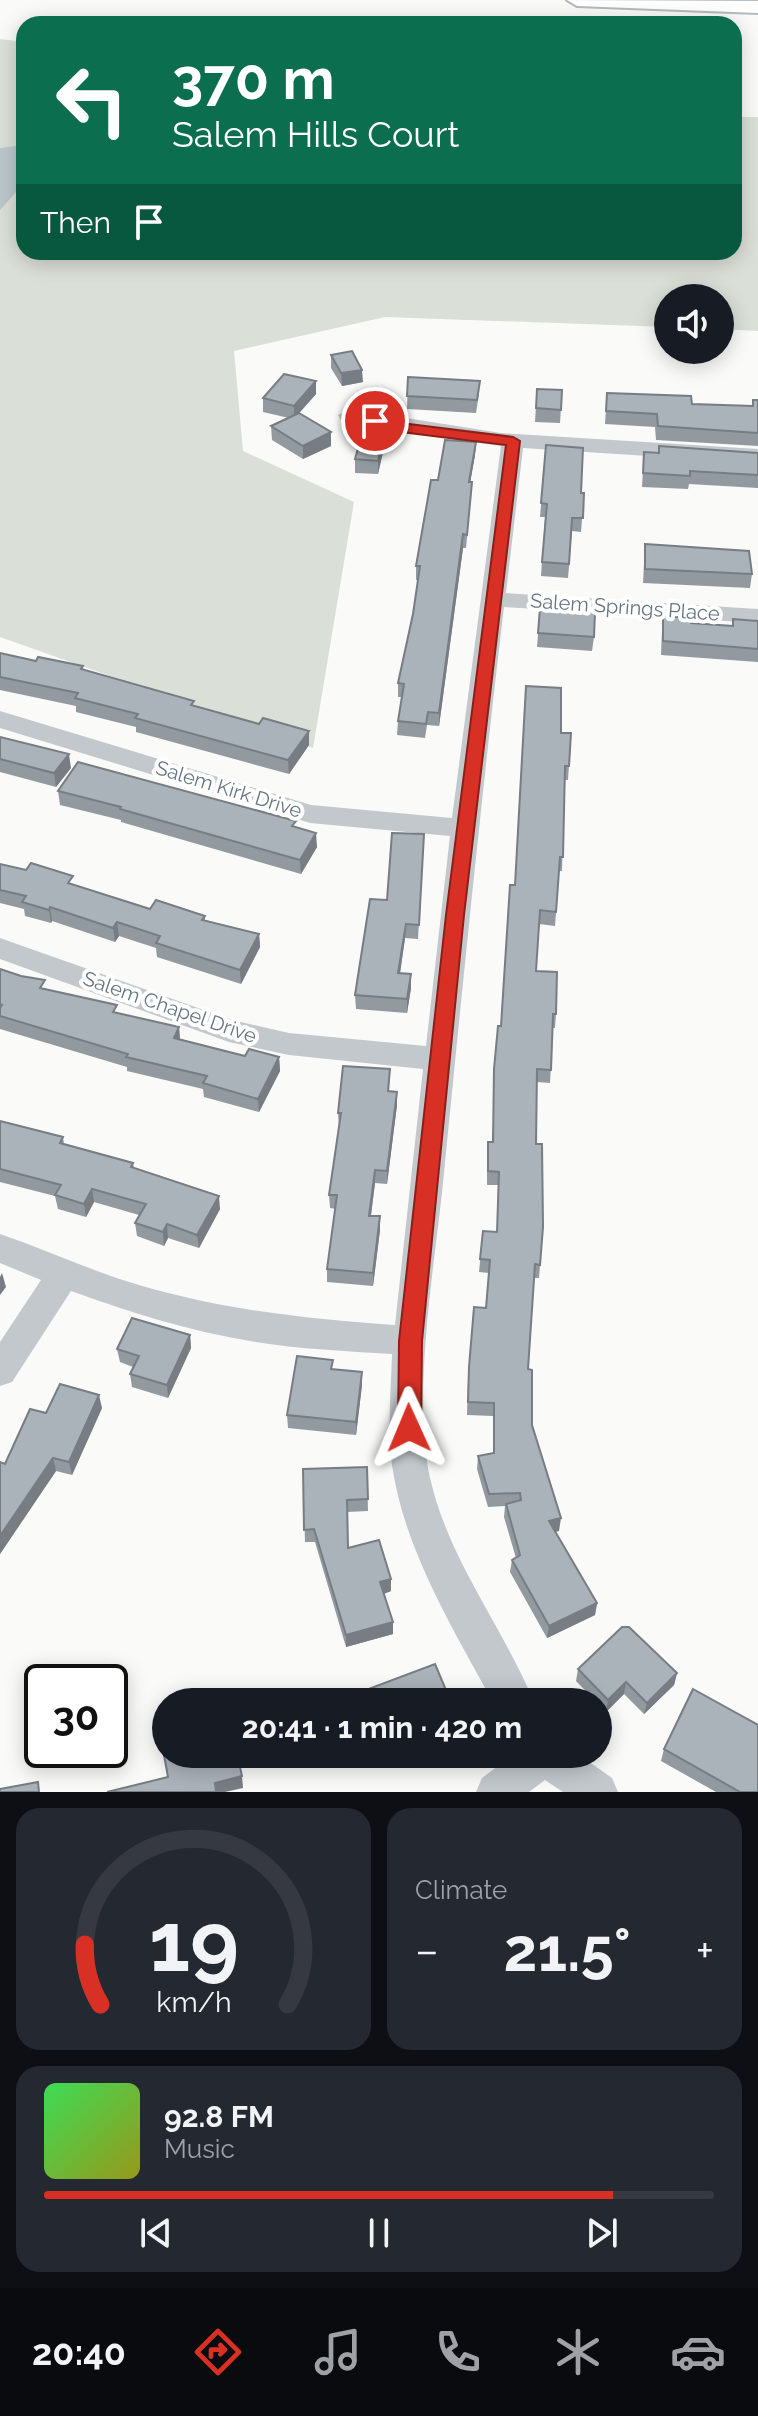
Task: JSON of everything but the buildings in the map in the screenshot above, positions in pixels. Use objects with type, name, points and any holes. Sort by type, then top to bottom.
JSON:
[{"type":"main road","points":[[577,0],[758,7]]},
{"type":"street","points":[[349,415],[401,428],[513,441],[758,456]]},
{"type":"street","points":[[506,1688],[448,1582],[412,1479],[408,1402],[410,1341],[464,828],[513,441]]},
{"type":"street","name":"Salem Springs Place","points":[[493,599],[758,616]]},
{"type":"street","name":"Salem Kirk Drive","points":[[0,719],[310,814],[464,828]]},
{"type":"street","name":"Salem Chapel Drive","points":[[0,948],[229,1031],[289,1044],[440,1059]]},
{"type":"street","points":[[0,1248],[62,1276],[227,1322],[282,1331],[410,1341]]},
{"type":"street","points":[[0,1371],[62,1276]]},
{"type":"street","points":[[496,1792],[526,1768]]},
{"type":"street","points":[[562,1768],[598,1792]]},
{"type":"shaded area","points":[[0,39],[16,41],[16,260],[742,260],[742,117],[758,117],[758,331],[734,330],[734,284],[654,284],[654,327],[385,317],[234,351],[243,451],[354,502],[313,748],[0,637]]},
{"type":"shaded area","points":[[16,146],[16,192],[0,210],[0,148]]},
{"type":"route","points":[[375,421],[401,428],[513,441],[468,799],[410,1341],[409,1428]]}]
